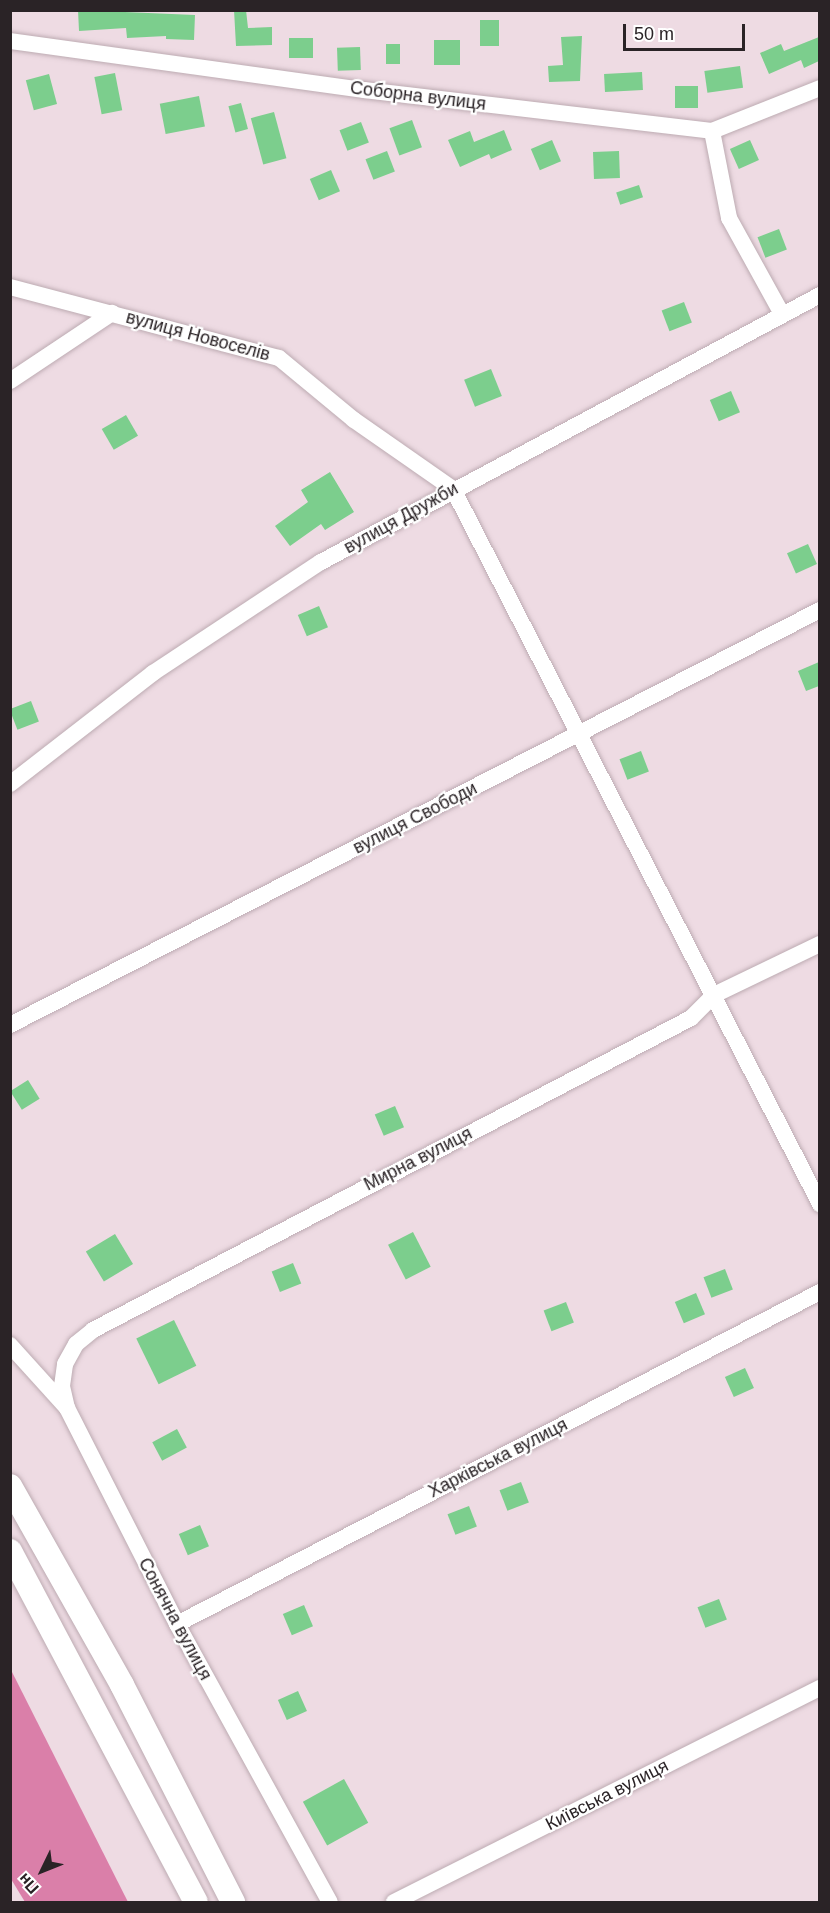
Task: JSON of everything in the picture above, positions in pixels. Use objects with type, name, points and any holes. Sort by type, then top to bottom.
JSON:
[{"type":"highway","points":[[10,1486],[122,1685],[233,1902]]},
{"type":"highway","points":[[10,1551],[196,1902]]},
{"type":"street","name":"Соборна вулиця","points":[[10,41],[364,90],[712,131],[819,88]]},
{"type":"street","points":[[712,131],[729,218],[782,314]]},
{"type":"street","name":"вулиця Новоселів","points":[[10,287],[65,305],[112,313],[279,358],[354,420],[453,489]]},
{"type":"street","name":"вулиця Дружби","points":[[10,784],[153,673],[321,562],[453,489],[819,295]]},
{"type":"street","points":[[10,381],[112,313]]},
{"type":"street","points":[[453,489],[819,1204]]},
{"type":"street","name":"вулиця Свободи","points":[[10,1025],[580,735],[819,610]]},
{"type":"street","name":"Мирна вулиця","points":[[67,1408],[62,1386],[65,1364],[76,1344],[93,1330],[691,1018],[714,995],[819,944]]},
{"type":"street","name":"Харківська вулиця","points":[[177,1624],[819,1292]]},
{"type":"street","name":"Сонячна вулиця","points":[[10,1345],[67,1408],[177,1624],[330,1902]]},
{"type":"street","name":"Київська вулиця","points":[[394,1902],[819,1688]]},
{"type":"shaded area","points":[[11,1670],[128,1902],[25,1902],[11,1879]]},
{"type":"building","points":[[78,10],[195,15],[194,40],[166,39],[166,36],[127,38],[126,28],[79,31]]},
{"type":"building","points":[[234,10],[246,10],[248,28],[272,27],[272,45],[236,46]]},
{"type":"building","points":[[480,20],[499,20],[499,46],[480,46]]},
{"type":"building","points":[[582,36],[580,81],[549,82],[548,66],[563,65],[561,37]]},
{"type":"building","points":[[819,37],[819,61],[804,68],[801,60],[769,74],[760,53],[781,44],[784,51]]},
{"type":"building","points":[[289,38],[313,38],[313,58],[289,58]]},
{"type":"building","points":[[434,40],[460,40],[460,65],[434,65]]},
{"type":"building","points":[[386,44],[400,44],[400,64],[386,64]]},
{"type":"building","points":[[360,47],[361,70],[338,71],[337,48]]},
{"type":"building","points":[[740,66],[743,88],[707,93],[704,71]]},
{"type":"building","points":[[642,72],[643,90],[605,92],[604,74]]},
{"type":"building","points":[[115,73],[122,110],[102,114],[94,77]]},
{"type":"building","points":[[49,74],[57,104],[34,110],[26,80]]},
{"type":"building","points":[[675,86],[698,86],[698,108],[675,108]]},
{"type":"building","points":[[199,96],[205,126],[166,134],[160,104]]},
{"type":"building","points":[[241,103],[248,129],[235,132],[228,106]]},
{"type":"building","points":[[274,112],[286,158],[263,165],[251,118]]},
{"type":"building","points":[[412,120],[422,147],[399,155],[389,128]]},
{"type":"building","points":[[361,122],[369,143],[347,151],[340,130]]},
{"type":"building","points":[[504,130],[512,150],[491,159],[489,154],[460,167],[448,140],[470,131],[474,142]]},
{"type":"building","points":[[552,140],[561,161],[540,170],[531,149]]},
{"type":"building","points":[[750,140],[759,160],[739,169],[730,149]]},
{"type":"building","points":[[387,151],[395,172],[373,180],[366,159]]},
{"type":"building","points":[[619,151],[620,178],[594,179],[593,152]]},
{"type":"building","points":[[331,170],[340,191],[319,200],[310,179]]},
{"type":"building","points":[[639,185],[643,197],[620,205],[616,192]]},
{"type":"building","points":[[779,229],[787,250],[765,258],[758,237]]},
{"type":"building","points":[[684,302],[692,323],[669,331],[662,311]]},
{"type":"building","points":[[491,369],[502,396],[475,407],[464,380]]},
{"type":"building","points":[[731,391],[740,412],[719,421],[710,400]]},
{"type":"building","points":[[126,415],[138,436],[114,450],[102,429]]},
{"type":"building","points":[[330,472],[354,512],[325,530],[321,524],[290,546],[275,526],[308,502],[301,490]]},
{"type":"building","points":[[808,544],[817,564],[796,573],[787,553]]},
{"type":"building","points":[[319,606],[328,627],[307,636],[298,615]]},
{"type":"building","points":[[819,662],[819,686],[806,691],[798,671]]},
{"type":"building","points":[[31,701],[39,722],[17,730],[10,709]]},
{"type":"building","points":[[641,751],[649,772],[627,780],[620,759]]},
{"type":"building","points":[[28,1080],[40,1099],[22,1110],[10,1091]]},
{"type":"building","points":[[395,1106],[404,1127],[384,1136],[375,1115]]},
{"type":"building","points":[[413,1232],[431,1267],[406,1279],[388,1245]]},
{"type":"building","points":[[115,1234],[133,1264],[104,1282],[86,1252]]},
{"type":"building","points":[[293,1263],[301,1283],[280,1292],[272,1272]]},
{"type":"building","points":[[725,1269],[733,1290],[711,1298],[704,1277]]},
{"type":"building","points":[[696,1293],[705,1314],[684,1323],[675,1302]]},
{"type":"building","points":[[566,1302],[574,1323],[551,1331],[544,1311]]},
{"type":"building","points":[[174,1320],[196,1366],[159,1384],[136,1338]]},
{"type":"building","points":[[745,1368],[754,1388],[734,1397],[725,1377]]},
{"type":"building","points":[[177,1429],[187,1448],[162,1461],[152,1442]]},
{"type":"building","points":[[521,1482],[529,1503],[507,1511],[500,1490]]},
{"type":"building","points":[[469,1506],[477,1527],[455,1535],[448,1514]]},
{"type":"building","points":[[200,1525],[209,1546],[188,1555],[179,1534]]},
{"type":"building","points":[[719,1599],[727,1620],[705,1628],[698,1607]]},
{"type":"building","points":[[304,1605],[313,1626],[292,1635],[283,1614]]},
{"type":"building","points":[[298,1691],[307,1711],[287,1720],[278,1700]]},
{"type":"building","points":[[344,1779],[368,1823],[327,1846],[303,1802]]}]
